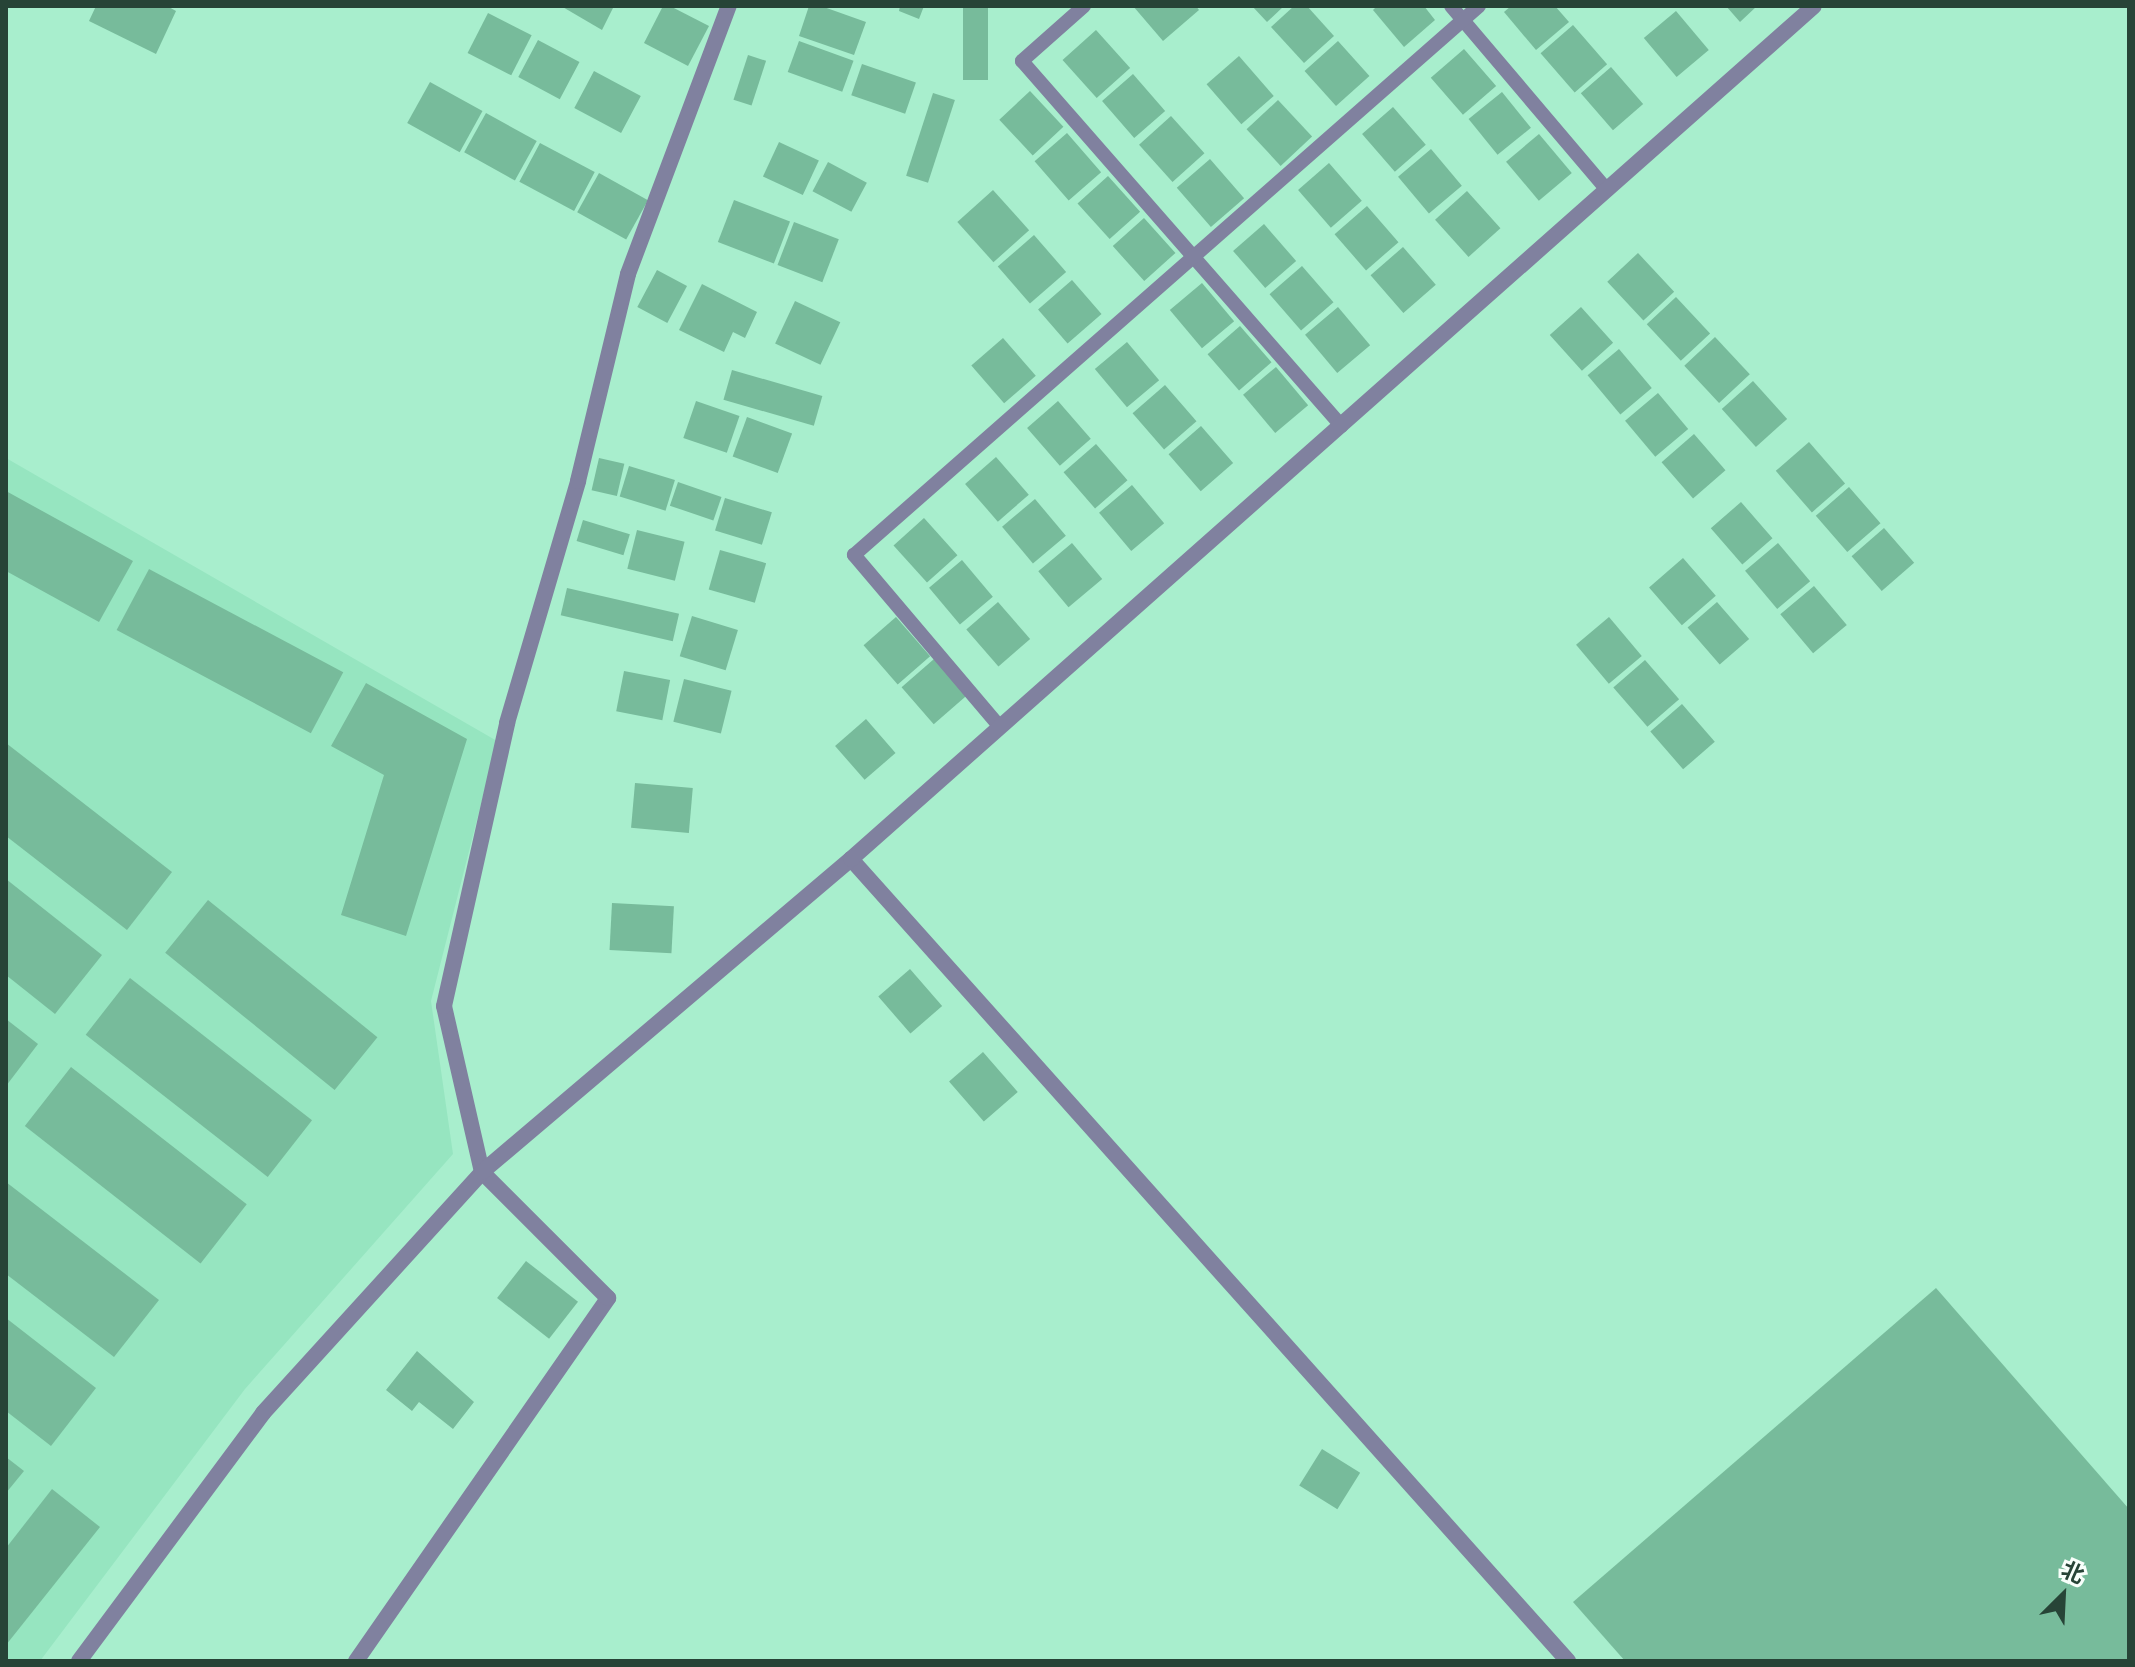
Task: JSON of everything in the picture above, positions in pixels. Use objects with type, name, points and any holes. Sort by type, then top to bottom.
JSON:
[{"type":"street","points":[[356,1661],[608,1298],[482,1172],[444,1006],[507,723],[578,481],[628,274],[729,6]]},
{"type":"street","points":[[79,1661],[263,1413],[482,1172],[851,859],[1814,6]]},
{"type":"street","points":[[851,859],[1568,1661]]},
{"type":"lane","points":[[1084,6],[1022,61],[1342,426]]},
{"type":"lane","points":[[1451,6],[1607,190]]},
{"type":"lane","points":[[1000,727],[854,555],[1479,6]]},
{"type":"shaded area","points":[[6,458],[497,741],[431,1001],[453,1154],[245,1389],[40,1661],[6,1661]]},
{"type":"building","points":[[96,6],[167,6],[176,11],[156,54],[89,21]]},
{"type":"building","points":[[561,6],[614,6],[602,30]]},
{"type":"building","points":[[663,6],[670,6],[709,26],[688,66],[644,43]]},
{"type":"building","points":[[809,6],[821,6],[866,22],[854,55],[799,36]]},
{"type":"building","points":[[900,6],[924,6],[919,19],[899,11]]},
{"type":"building","points":[[963,6],[988,6],[988,80],[963,80]]},
{"type":"building","points":[[1133,6],[1196,6],[1199,10],[1163,41]]},
{"type":"building","points":[[1252,6],[1284,6],[1267,22]]},
{"type":"building","points":[[1294,6],[1307,6],[1334,36],[1304,63],[1271,27]]},
{"type":"building","points":[[1377,6],[1424,6],[1435,20],[1404,47],[1373,10]]},
{"type":"building","points":[[1511,6],[1555,6],[1569,22],[1536,50],[1504,12]]},
{"type":"building","points":[[1726,6],[1757,6],[1740,22]]},
{"type":"building","points":[[1676,11],[1709,50],[1677,77],[1644,38]]},
{"type":"building","points":[[488,13],[532,35],[511,75],[468,53]]},
{"type":"building","points":[[1573,25],[1607,64],[1575,92],[1541,53]]},
{"type":"building","points":[[1096,30],[1130,68],[1097,98],[1063,60]]},
{"type":"building","points":[[538,40],[579,62],[560,99],[518,77]]},
{"type":"building","points":[[799,41],[854,61],[842,92],[788,72]]},
{"type":"building","points":[[1338,41],[1369,76],[1336,106],[1305,71]]},
{"type":"building","points":[[1464,49],[1496,86],[1463,115],[1431,78]]},
{"type":"building","points":[[748,55],[766,61],[752,106],[733,100]]},
{"type":"building","points":[[1239,56],[1274,96],[1241,124],[1207,84]]},
{"type":"building","points":[[862,64],[916,83],[905,114],[851,95]]},
{"type":"building","points":[[1611,67],[1643,104],[1613,130],[1581,93]]},
{"type":"building","points":[[594,71],[641,96],[621,133],[574,108]]},
{"type":"building","points":[[1133,74],[1165,111],[1134,138],[1102,101]]},
{"type":"building","points":[[430,82],[482,111],[460,152],[407,123]]},
{"type":"building","points":[[1030,91],[1063,127],[1033,155],[999,120]]},
{"type":"building","points":[[1502,92],[1531,128],[1498,155],[1469,119]]},
{"type":"building","points":[[933,93],[955,100],[928,183],[906,176]]},
{"type":"building","points":[[1278,100],[1312,137],[1281,166],[1247,129]]},
{"type":"building","points":[[1393,107],[1426,145],[1395,172],[1362,134]]},
{"type":"building","points":[[486,113],[537,141],[515,180],[464,152]]},
{"type":"building","points":[[1171,116],[1204,153],[1173,182],[1139,145]]},
{"type":"building","points":[[1067,133],[1101,172],[1069,200],[1035,161]]},
{"type":"building","points":[[1539,134],[1572,173],[1539,201],[1506,162]]},
{"type":"building","points":[[779,142],[819,161],[803,195],[763,176]]},
{"type":"building","points":[[540,143],[595,172],[574,211],[519,182]]},
{"type":"building","points":[[1431,149],[1462,186],[1429,213],[1398,177]]},
{"type":"building","points":[[1210,159],[1244,198],[1211,227],[1177,188]]},
{"type":"building","points":[[828,162],[867,183],[851,212],[813,191]]},
{"type":"building","points":[[1329,163],[1362,201],[1331,228],[1298,190]]},
{"type":"building","points":[[599,173],[648,200],[626,240],[577,212]]},
{"type":"building","points":[[1108,176],[1140,212],[1110,239],[1078,203]]},
{"type":"building","points":[[993,190],[1029,230],[993,262],[957,222]]},
{"type":"building","points":[[1467,191],[1500,228],[1469,257],[1435,220]]},
{"type":"building","points":[[734,200],[790,222],[774,264],[718,242]]},
{"type":"building","points":[[1367,206],[1398,242],[1366,270],[1335,234]]},
{"type":"building","points":[[1144,218],[1175,253],[1144,281],[1113,246]]},
{"type":"building","points":[[794,222],[839,239],[822,282],[778,265]]},
{"type":"building","points":[[1264,224],[1296,261],[1265,288],[1233,251]]},
{"type":"building","points":[[1034,235],[1066,272],[1030,303],[998,266]]},
{"type":"building","points":[[1403,247],[1436,285],[1403,313],[1371,275]]},
{"type":"building","points":[[1638,253],[1674,292],[1643,320],[1607,282]]},
{"type":"building","points":[[1302,266],[1333,302],[1301,330],[1270,294]]},
{"type":"building","points":[[657,270],[687,286],[667,323],[637,307]]},
{"type":"building","points":[[1072,280],[1102,314],[1068,343],[1038,310]]},
{"type":"building","points":[[1202,283],[1234,321],[1202,348],[1170,310]]},
{"type":"building","points":[[702,284],[757,312],[745,338],[733,332],[724,352],[679,330]]},
{"type":"building","points":[[1676,297],[1710,334],[1681,361],[1647,324]]},
{"type":"building","points":[[795,301],[840,322],[820,365],[775,344]]},
{"type":"building","points":[[1338,307],[1370,345],[1337,373],[1305,335]]},
{"type":"building","points":[[1581,307],[1613,343],[1582,371],[1550,335]]},
{"type":"building","points":[[1240,326],[1271,362],[1239,390],[1208,354]]},
{"type":"building","points":[[1715,337],[1750,374],[1719,403],[1684,366]]},
{"type":"building","points":[[1003,338],[1036,376],[1004,403],[971,366]]},
{"type":"building","points":[[1127,342],[1159,380],[1127,407],[1095,369]]},
{"type":"building","points":[[1619,349],[1652,388],[1620,414],[1588,375]]},
{"type":"building","points":[[1276,367],[1308,405],[1275,433],[1243,395]]},
{"type":"building","points":[[732,370],[822,396],[814,426],[723,400]]},
{"type":"building","points":[[1753,381],[1787,419],[1756,447],[1722,409]]},
{"type":"building","points":[[1165,385],[1196,421],[1164,449],[1133,413]]},
{"type":"building","points":[[1658,393],[1688,429],[1655,457],[1625,421]]},
{"type":"building","points":[[696,401],[739,416],[727,453],[683,438]]},
{"type":"building","points":[[1058,401],[1091,439],[1060,466],[1027,428]]},
{"type":"building","points":[[747,417],[792,433],[778,473],[733,456]]},
{"type":"building","points":[[1201,426],[1233,463],[1201,491],[1169,454]]},
{"type":"building","points":[[1694,434],[1725,470],[1693,498],[1662,462]]},
{"type":"building","points":[[1809,442],[1845,484],[1812,512],[1776,471]]},
{"type":"building","points":[[1096,444],[1127,480],[1095,508],[1064,472]]},
{"type":"building","points":[[996,457],[1029,495],[998,522],[965,484]]},
{"type":"building","points":[[599,458],[624,464],[617,496],[592,490]]},
{"type":"building","points":[[629,466],[675,480],[666,511],[620,497]]},
{"type":"building","points":[[678,482],[721,497],[713,521],[670,506]]},
{"type":"building","points":[[1132,485],[1164,523],[1131,551],[1099,513]]},
{"type":"building","points":[[1849,487],[1880,523],[1847,552],[1816,516]]},
{"type":"building","points":[[6,491],[133,561],[99,622],[6,571]]},
{"type":"building","points":[[725,498],[772,512],[762,545],[715,531]]},
{"type":"building","points":[[1035,499],[1066,536],[1033,563],[1002,527]]},
{"type":"building","points":[[1741,502],[1772,538],[1742,564],[1711,528]]},
{"type":"building","points":[[924,518],[957,555],[927,583],[894,545]]},
{"type":"building","points":[[583,520],[630,534],[623,555],[577,541]]},
{"type":"building","points":[[1884,528],[1914,563],[1882,591],[1852,556]]},
{"type":"building","points":[[637,530],[685,542],[675,581],[627,569]]},
{"type":"building","points":[[1072,543],[1102,579],[1069,607],[1038,571]]},
{"type":"building","points":[[1778,543],[1810,581],[1777,609],[1745,571]]},
{"type":"building","points":[[720,550],[766,563],[755,603],[709,589]]},
{"type":"building","points":[[1683,558],[1716,596],[1682,625],[1649,588]]},
{"type":"building","points":[[962,560],[993,597],[960,624],[929,588]]},
{"type":"building","points":[[149,569],[343,672],[311,733],[117,630]]},
{"type":"building","points":[[1814,586],[1847,625],[1813,653],[1780,614]]},
{"type":"building","points":[[567,588],[679,614],[673,641],[561,615]]},
{"type":"building","points":[[998,602],[1030,639],[998,667],[966,630]]},
{"type":"building","points":[[1717,602],[1749,639],[1720,665],[1688,628]]},
{"type":"building","points":[[692,616],[738,630],[726,670],[680,656]]},
{"type":"building","points":[[896,617],[930,656],[898,684],[864,645]]},
{"type":"building","points":[[1609,617],[1642,656],[1609,684],[1576,645]]},
{"type":"building","points":[[934,659],[966,696],[934,724],[902,687]]},
{"type":"building","points":[[1645,660],[1679,699],[1647,727],[1613,688]]},
{"type":"building","points":[[624,671],[670,680],[662,720],[616,711]]},
{"type":"building","points":[[684,679],[732,691],[721,734],[673,722]]},
{"type":"building","points":[[366,683],[467,739],[406,936],[341,915],[384,775],[331,746]]},
{"type":"building","points":[[1682,704],[1715,742],[1683,769],[1650,732]]},
{"type":"building","points":[[866,719],[896,753],[865,780],[835,746]]},
{"type":"building","points":[[6,743],[172,872],[127,930],[6,836]]},
{"type":"building","points":[[635,783],[693,788],[689,833],[631,828]]},
{"type":"building","points":[[6,879],[102,955],[55,1014],[6,975]]},
{"type":"building","points":[[208,900],[377,1037],[335,1090],[165,953]]},
{"type":"building","points":[[612,903],[674,906],[671,953],[610,950]]},
{"type":"building","points":[[910,969],[942,1006],[910,1034],[878,997]]},
{"type":"building","points":[[130,978],[312,1120],[268,1177],[86,1035]]},
{"type":"building","points":[[6,1019],[38,1044],[6,1086]]},
{"type":"building","points":[[983,1052],[1018,1092],[984,1122],[949,1082]]},
{"type":"building","points":[[71,1067],[247,1204],[201,1263],[25,1126]]},
{"type":"building","points":[[6,1182],[159,1300],[114,1357],[6,1274]]},
{"type":"building","points":[[526,1261],[578,1302],[549,1339],[497,1298]]},
{"type":"building","points":[[1936,1288],[2129,1509],[2129,1661],[1625,1661],[1573,1602]]},
{"type":"building","points":[[6,1318],[96,1388],[51,1446],[6,1411]]},
{"type":"building","points":[[417,1351],[474,1402],[453,1429],[419,1402],[412,1411],[386,1390]]},
{"type":"building","points":[[1322,1449],[1360,1473],[1337,1509],[1299,1485]]},
{"type":"building","points":[[6,1457],[24,1471],[6,1493]]},
{"type":"building","points":[[52,1489],[100,1527],[6,1645],[6,1548]]}]
